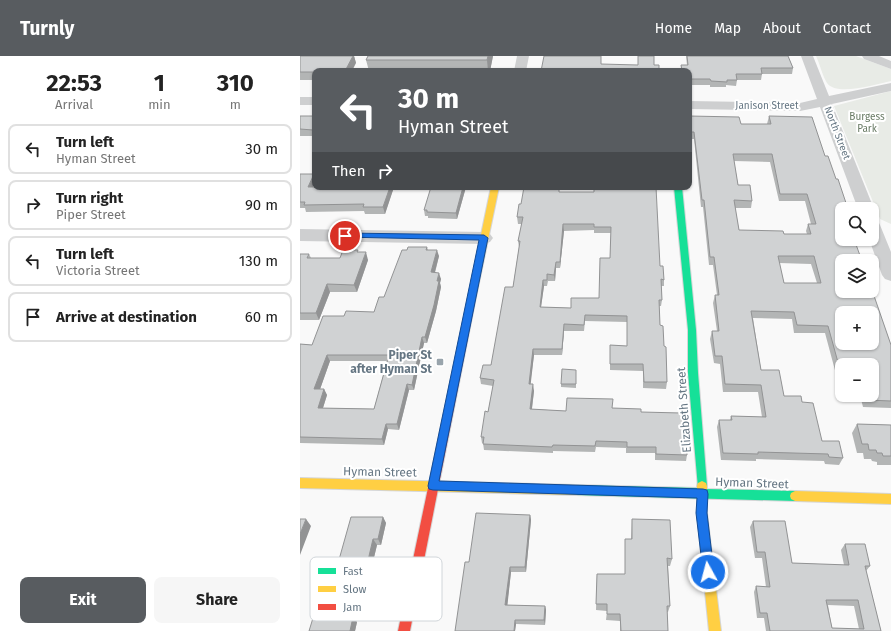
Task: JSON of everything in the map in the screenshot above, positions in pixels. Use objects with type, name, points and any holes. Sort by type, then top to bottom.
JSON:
[{"type":"street","points":[[521,68],[523,56]]},
{"type":"street","name":"North Street","points":[[807,56],[863,202]]},
{"type":"street","points":[[868,56],[891,64]]},
{"type":"street","name":"Janison Street","points":[[692,106],[800,107],[891,87]]},
{"type":"street","points":[[300,101],[312,101]]},
{"type":"street","points":[[419,557],[494,190]]},
{"type":"street","name":"Elizabeth Street","points":[[678,190],[692,330],[693,373],[703,494],[702,513],[715,631]]},
{"type":"street","points":[[300,235],[484,238]]},
{"type":"street","points":[[879,239],[890,262]]},
{"type":"street","name":"Hyman Street","points":[[300,482],[891,499]]},
{"type":"street","points":[[404,631],[406,621]]},
{"type":"lane","points":[[368,68],[372,60]]},
{"type":"green space","points":[[816,56],[856,56],[891,69],[891,81],[867,87],[848,89],[832,87],[825,80]]},
{"type":"green space","name":"Burgess Park","points":[[891,91],[891,224],[880,219],[879,202],[873,202],[834,106]]},
{"type":"building","points":[[300,56],[353,56],[347,68],[312,68],[312,72],[300,72]]},
{"type":"building","points":[[368,56],[488,56],[487,60],[366,60]]},
{"type":"building","points":[[544,56],[601,56],[601,64],[638,65],[638,56],[654,56],[654,65],[659,65],[659,68],[542,68]]},
{"type":"building","points":[[687,56],[788,56],[793,68],[761,68],[762,74],[736,74],[737,80],[727,80],[727,82],[711,81],[710,79],[692,79],[692,68],[682,68],[681,65],[688,65]]},
{"type":"building","points":[[300,116],[312,116],[312,130],[300,129]]},
{"type":"building","points":[[692,116],[739,117],[741,124],[771,124],[769,116],[812,117],[825,156],[828,156],[846,202],[835,202],[835,246],[857,246],[859,254],[835,254],[835,298],[875,298],[878,306],[835,306],[835,350],[879,350],[879,310],[891,345],[891,401],[879,400],[879,358],[837,358],[828,326],[797,325],[794,312],[751,311],[761,370],[779,370],[784,396],[801,396],[802,402],[813,403],[822,441],[839,441],[843,458],[829,457],[828,454],[758,452],[758,454],[723,453],[719,420],[732,420],[731,416],[766,417],[761,385],[725,384],[722,356],[715,356],[712,331],[719,331],[715,295],[719,295],[714,257],[710,257],[704,200],[702,200],[694,132],[692,132]],"holes":[[[733,154],[772,154],[780,194],[807,194],[816,224],[808,224],[811,234],[784,234],[783,231],[739,230],[734,200],[752,201],[750,185],[738,185]],[[778,256],[814,256],[821,283],[784,283]]]},
{"type":"building","points":[[300,174],[312,174],[312,178],[308,187],[312,187],[312,190],[389,190],[383,207],[363,207],[364,204],[304,205],[305,202],[300,202]]},
{"type":"building","points":[[430,190],[462,190],[456,213],[427,212],[427,210],[424,210]]},
{"type":"building","points":[[523,190],[594,192],[594,190],[656,190],[660,266],[663,266],[664,280],[661,279],[662,300],[659,300],[660,325],[663,326],[664,346],[666,347],[667,382],[644,382],[643,364],[610,364],[610,345],[627,346],[627,316],[585,315],[584,325],[564,324],[562,349],[533,349],[529,384],[533,384],[530,409],[566,411],[567,398],[613,399],[612,408],[641,409],[641,412],[681,413],[682,428],[686,428],[687,455],[656,454],[656,447],[627,447],[627,442],[596,441],[595,446],[553,445],[552,447],[483,444],[484,437],[481,437],[485,411],[488,412],[494,380],[480,378],[483,365],[491,365],[505,287],[513,287],[520,241],[518,241],[523,217],[517,217],[519,204],[521,204]],"holes":[[[563,224],[594,224],[594,227],[611,227],[610,258],[600,258],[599,298],[571,298],[571,308],[540,307],[543,280],[547,280],[547,274],[554,275],[556,262],[560,262]]]},
{"type":"building","points":[[408,247],[427,247],[426,250],[437,250],[431,272],[439,273],[437,281],[439,281],[425,337],[422,337],[412,385],[407,384],[397,424],[386,424],[382,439],[300,437],[300,344],[312,345],[323,316],[344,316],[346,311],[374,312],[379,297],[384,297],[402,250],[407,250]],"holes":[[[327,355],[389,355],[374,409],[318,408],[324,389],[314,389]]]},
{"type":"building","points":[[343,250],[358,250],[357,252],[366,252],[354,285],[327,284],[316,313],[300,313],[300,254],[309,254],[307,258],[340,258]]},
{"type":"building","points":[[562,369],[576,370],[576,384],[561,384]]},
{"type":"building","points":[[857,424],[891,425],[891,456],[883,456],[882,453],[877,453],[876,450],[869,450],[868,444],[862,444]]},
{"type":"building","points":[[476,513],[530,515],[525,567],[510,567],[505,605],[545,606],[544,620],[515,620],[514,631],[455,631],[465,562],[469,562]]},
{"type":"building","points":[[351,517],[383,517],[378,539],[373,539],[369,557],[340,557]]},
{"type":"building","points":[[300,519],[306,519],[300,534]]},
{"type":"building","points":[[632,519],[670,520],[672,559],[667,558],[670,606],[667,606],[668,631],[621,631],[620,614],[607,614],[607,604],[596,604],[597,574],[625,574],[625,539],[632,539]]},
{"type":"building","points":[[753,521],[785,521],[792,563],[849,565],[845,544],[865,544],[870,566],[865,566],[881,631],[770,631],[767,613],[760,613],[756,586],[770,587],[765,552],[757,552]],"holes":[[[826,600],[858,600],[864,629],[832,628]]]},
{"type":"building","points":[[312,621],[352,621],[350,631],[309,631]]},
{"type":"traffic: fast","points":[[678,190],[692,330],[693,373],[702,486]]},
{"type":"traffic: fast","points":[[576,490],[795,496]]},
{"type":"traffic: slow","points":[[471,302],[494,190]]},
{"type":"traffic: slow","points":[[300,483],[576,490]]},
{"type":"traffic: slow","points":[[702,486],[702,513],[715,631]]},
{"type":"traffic: slow","points":[[795,496],[891,499]]},
{"type":"traffic: jam","points":[[419,557],[471,302]]},
{"type":"traffic: jam","points":[[404,631],[406,621]]},
{"type":"place","name":"Piper St after Hyman St","points":[[440,362]]},
{"type":"route","points":[[345,236],[484,238],[433,486],[703,494],[702,513],[708,572]]}]
